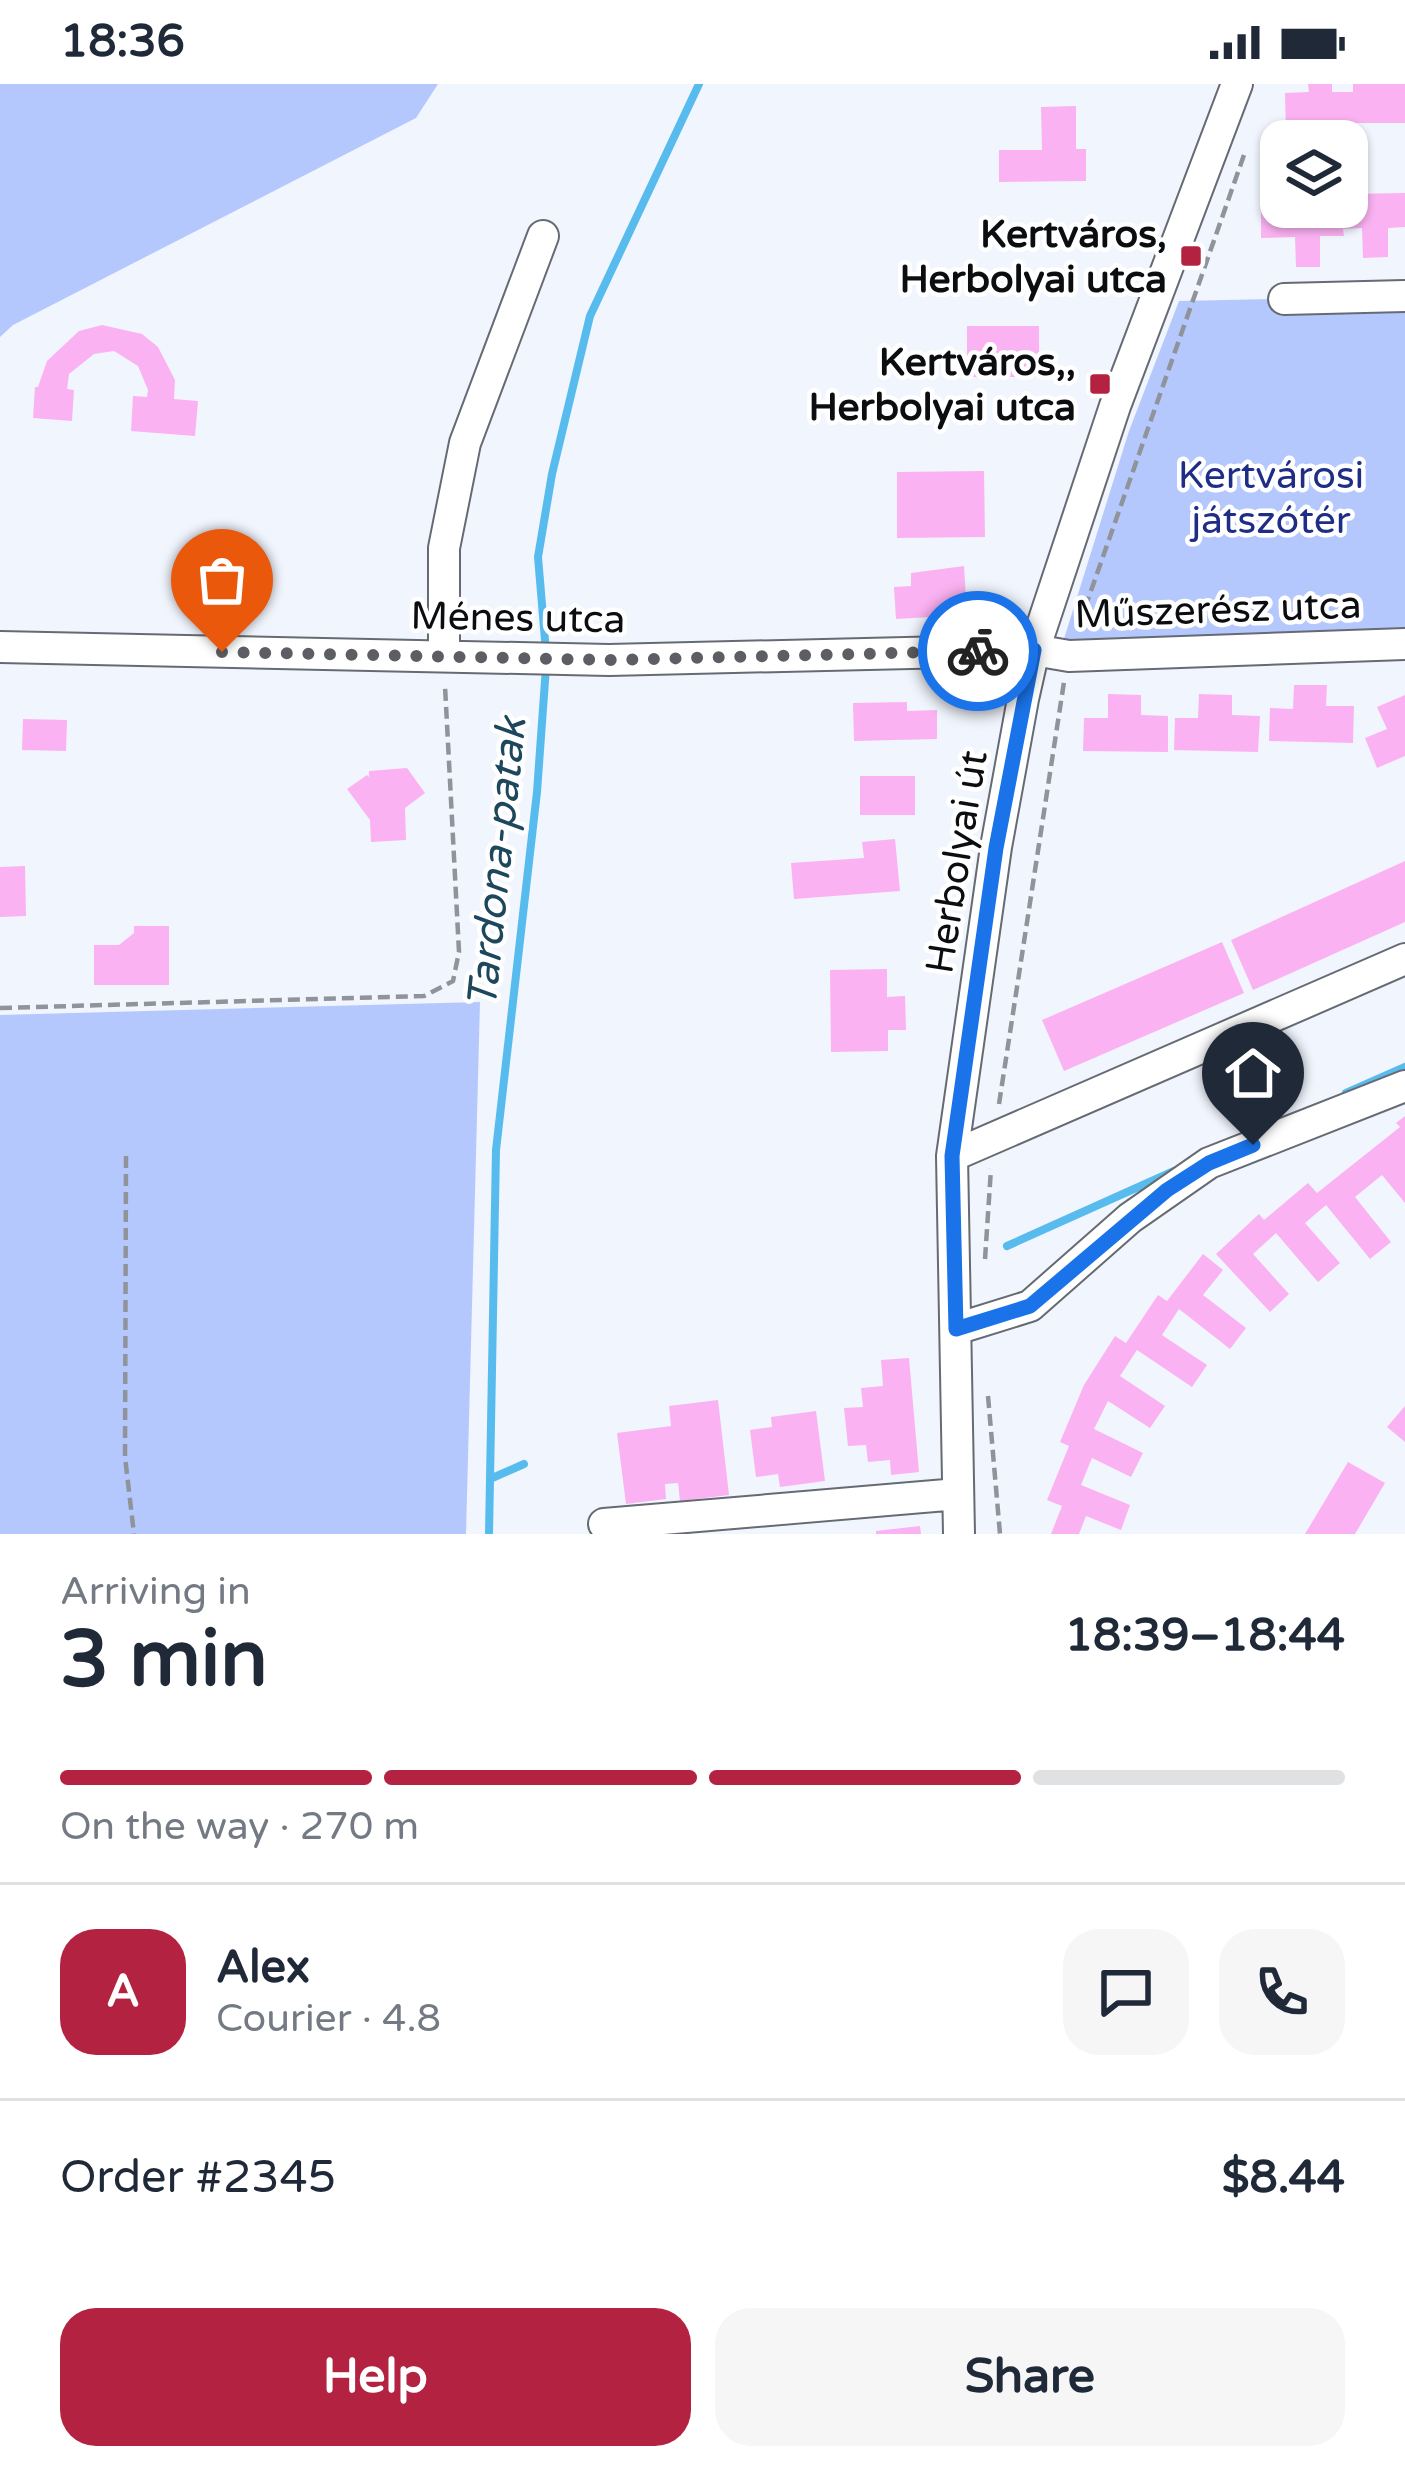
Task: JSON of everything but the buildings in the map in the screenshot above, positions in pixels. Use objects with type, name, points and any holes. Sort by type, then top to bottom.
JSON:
[{"type":"street","name":"Herbolyai út","points":[[959,1534],[969,1325],[952,1156],[996,848],[1034,650],[1114,406],[1237,84]]},
{"type":"street","points":[[444,656],[444,548],[465,443],[544,236]]},
{"type":"street","points":[[1284,299],[1405,296]]},
{"type":"street","name":"Műszerész utca","points":[[1034,650],[1069,656],[1405,644]]},
{"type":"street","name":"Ménes utca","points":[[0,647],[564,659],[1034,650]]},
{"type":"street","points":[[952,1156],[1405,959]]},
{"type":"street","points":[[969,1325],[1030,1306],[1148,1204],[1209,1163],[1405,1086]]},
{"type":"street","points":[[604,1524],[958,1494]]},
{"type":"path","points":[[969,1325],[1069,656],[1246,147]]},
{"type":"path","points":[[0,1008],[424,996],[453,981],[459,952],[444,656]]},
{"type":"path","points":[[126,1156],[125,1457],[134,1534]]},
{"type":"path","points":[[988,1393],[1000,1534]]},
{"type":"green space","points":[[0,84],[438,84],[416,118],[13,325],[0,337]]},
{"type":"green space","name":"Kertvárosi játszótér","points":[[1405,296],[1405,644],[1063,642],[1129,431],[1179,301]]},
{"type":"green space","points":[[480,1002],[466,1534],[0,1534],[0,1015]]},
{"type":"waterway","name":"Tardona-patak","points":[[546,652],[538,557],[552,474],[590,316],[699,84]]},
{"type":"waterway","name":"Tardona-patak","points":[[489,1534],[496,1150],[537,792],[546,667]]},
{"type":"waterway","points":[[1346,1093],[1405,1067]]},
{"type":"waterway","points":[[1007,1246],[1174,1171]]},
{"type":"waterway","points":[[490,1479],[524,1464]]},
{"type":"way so far","points":[[222,652],[609,660],[978,651]]},
{"type":"place","name":"Kertváros, Herbolyai utca","points":[[1191,256]]},
{"type":"place","name":"Kertváros,, Herbolyai utca","points":[[1100,384]]},
{"type":"route","points":[[978,651],[1034,650],[996,848],[952,1156],[956,1329],[1030,1306],[1167,1190],[1209,1163],[1253,1145]]}]
